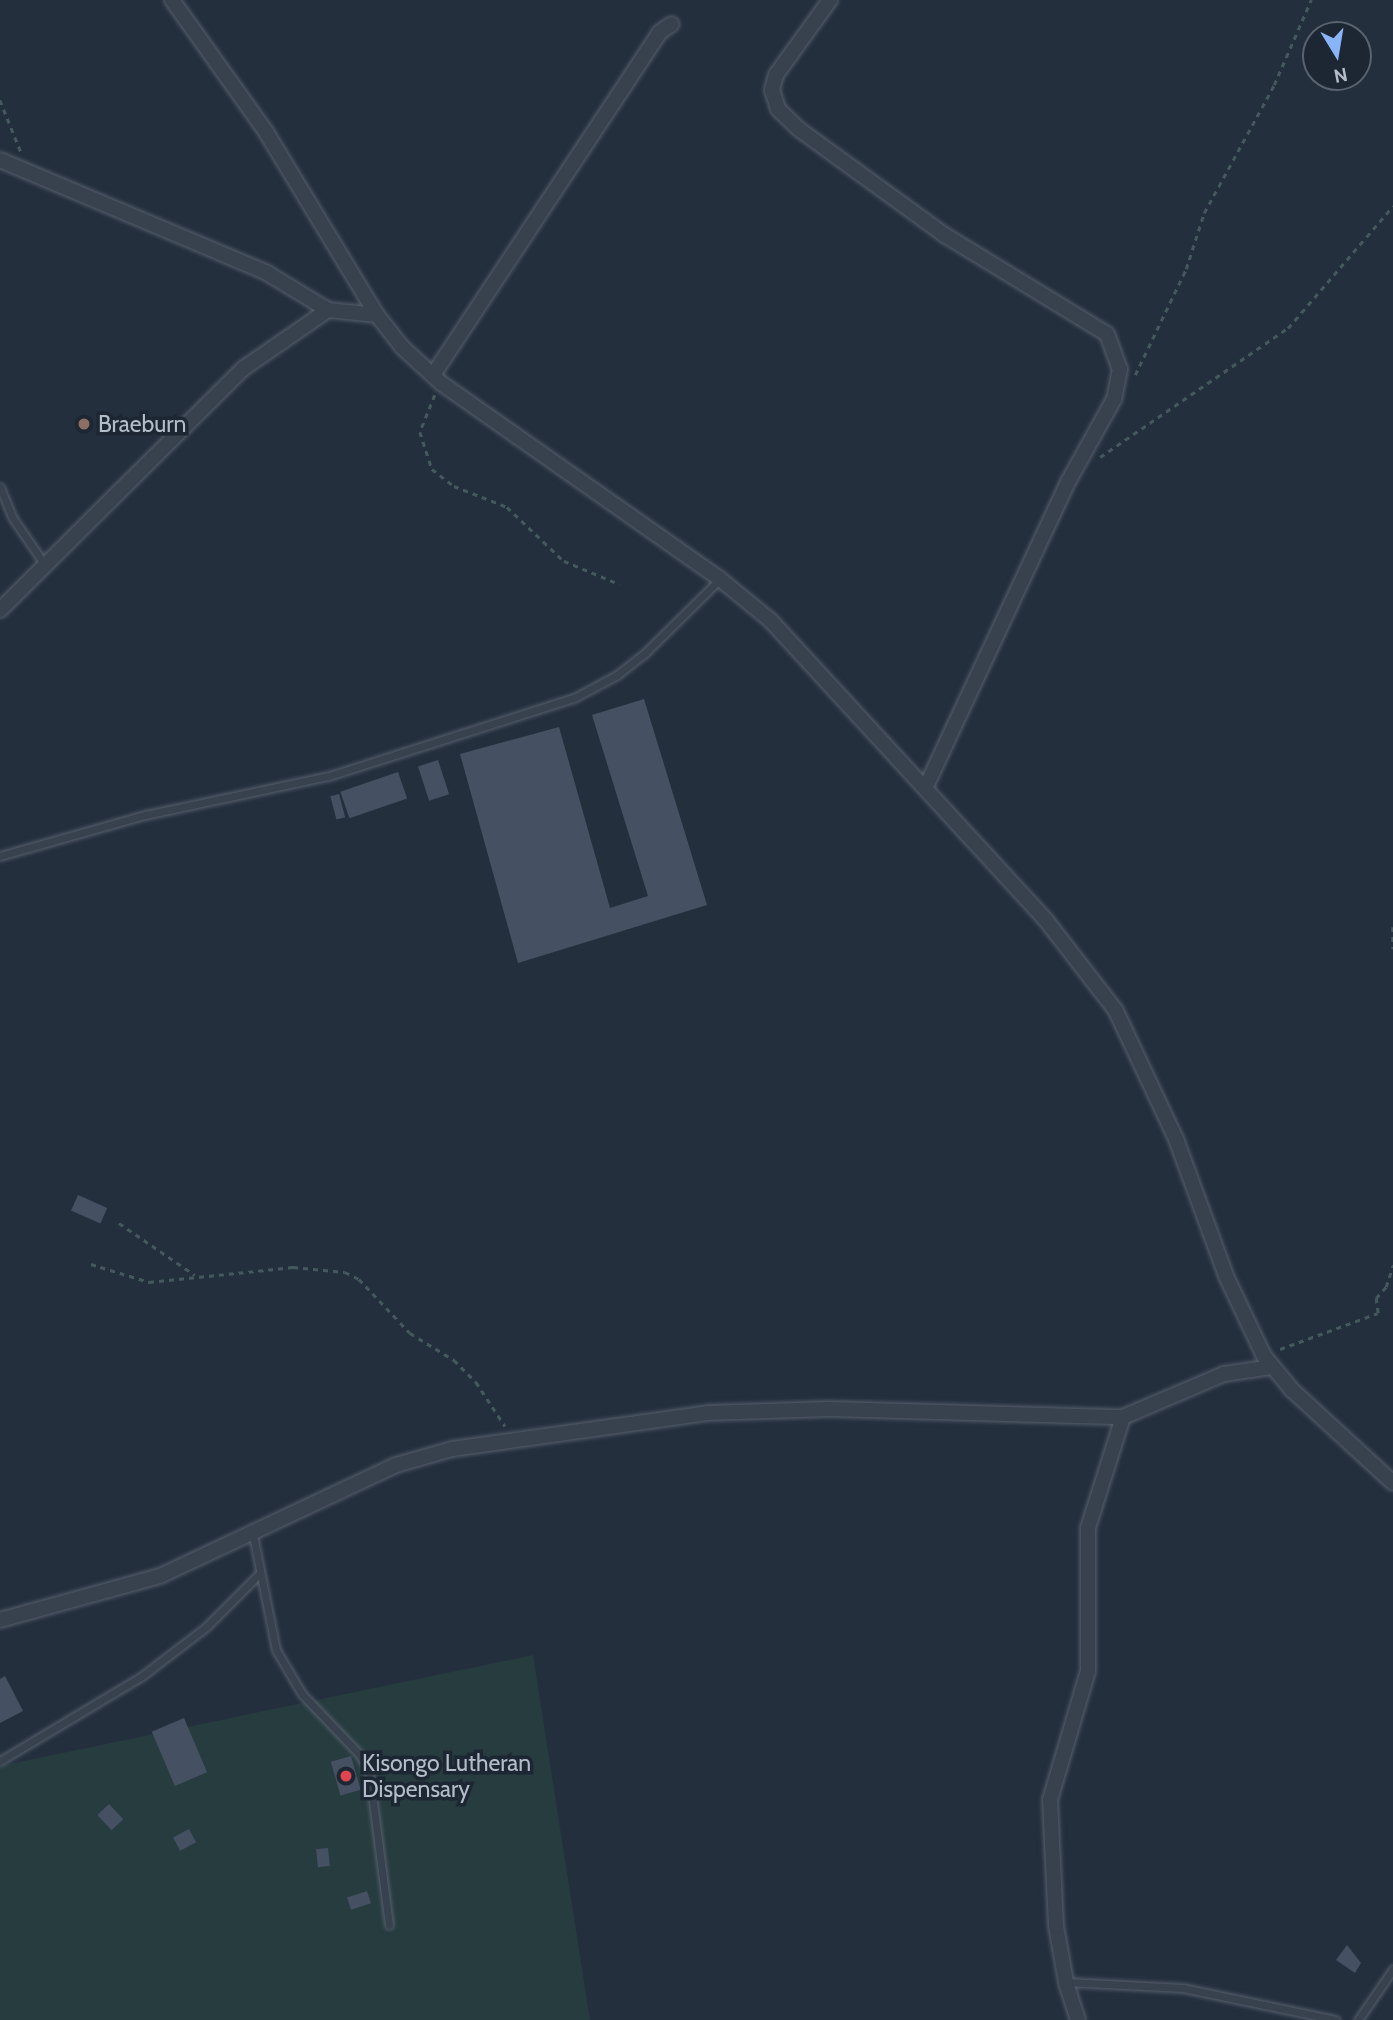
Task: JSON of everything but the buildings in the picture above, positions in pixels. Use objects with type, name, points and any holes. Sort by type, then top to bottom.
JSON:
[{"type":"street","points":[[172,0],[266,132],[377,315],[402,347],[437,379],[720,579],[818,667],[1045,919],[1116,1011],[1176,1139],[1226,1276],[1268,1361],[1393,1483]]},
{"type":"street","points":[[830,0],[776,75],[772,90],[778,109],[800,130],[943,234],[1107,334],[1120,369],[1114,399],[1068,482],[926,787]]},
{"type":"street","points":[[437,379],[660,32],[672,24]]},
{"type":"street","points":[[2,164],[24,168],[267,273],[328,310],[377,315]]},
{"type":"street","points":[[0,610],[244,368],[328,310]]},
{"type":"street","points":[[0,1620],[160,1576],[253,1535],[396,1465],[513,1437],[707,1413],[829,1409],[1123,1418],[1224,1374],[1268,1361]]},
{"type":"street","points":[[1079,2020],[1066,1982],[1056,1926],[1051,1800],[1088,1671],[1088,1528],[1123,1418]]},
{"type":"lane","points":[[0,488],[12,517],[45,565]]},
{"type":"lane","points":[[0,856],[121,821],[329,776],[574,698],[617,675],[645,653],[720,579]]},
{"type":"lane","points":[[253,1535],[273,1640],[290,1679],[360,1755],[369,1770],[389,1925]]},
{"type":"lane","points":[[0,1761],[142,1676],[206,1627],[259,1574]]},
{"type":"lane","points":[[1358,2020],[1393,1969]]},
{"type":"lane","points":[[1066,1982],[1183,1988],[1336,2020]]},
{"type":"path","points":[[1114,399],[1142,366],[1148,341],[1186,269],[1204,213],[1274,85],[1311,0]]},
{"type":"path","points":[[0,100],[17,135],[24,168]]},
{"type":"path","points":[[1090,466],[1288,328],[1393,206]]},
{"type":"path","points":[[437,379],[420,432],[432,469],[454,486],[507,507],[564,561],[619,584]]},
{"type":"path","points":[[1393,926],[1393,949]]},
{"type":"path","points":[[119,1223],[195,1275]]},
{"type":"path","points":[[91,1264],[149,1282],[195,1275],[293,1267],[345,1272],[374,1294],[410,1333],[454,1360],[476,1382],[513,1437]]},
{"type":"path","points":[[1268,1361],[1378,1313],[1376,1298],[1386,1287],[1393,1265]]},
{"type":"green space","points":[[533,1655],[590,2020],[0,2020],[0,1766]]},
{"type":"place","name":"Braeburn","points":[[84,424]]},
{"type":"place","name":"Kisongo Lutheran Dispensary","points":[[346,1776]]}]
